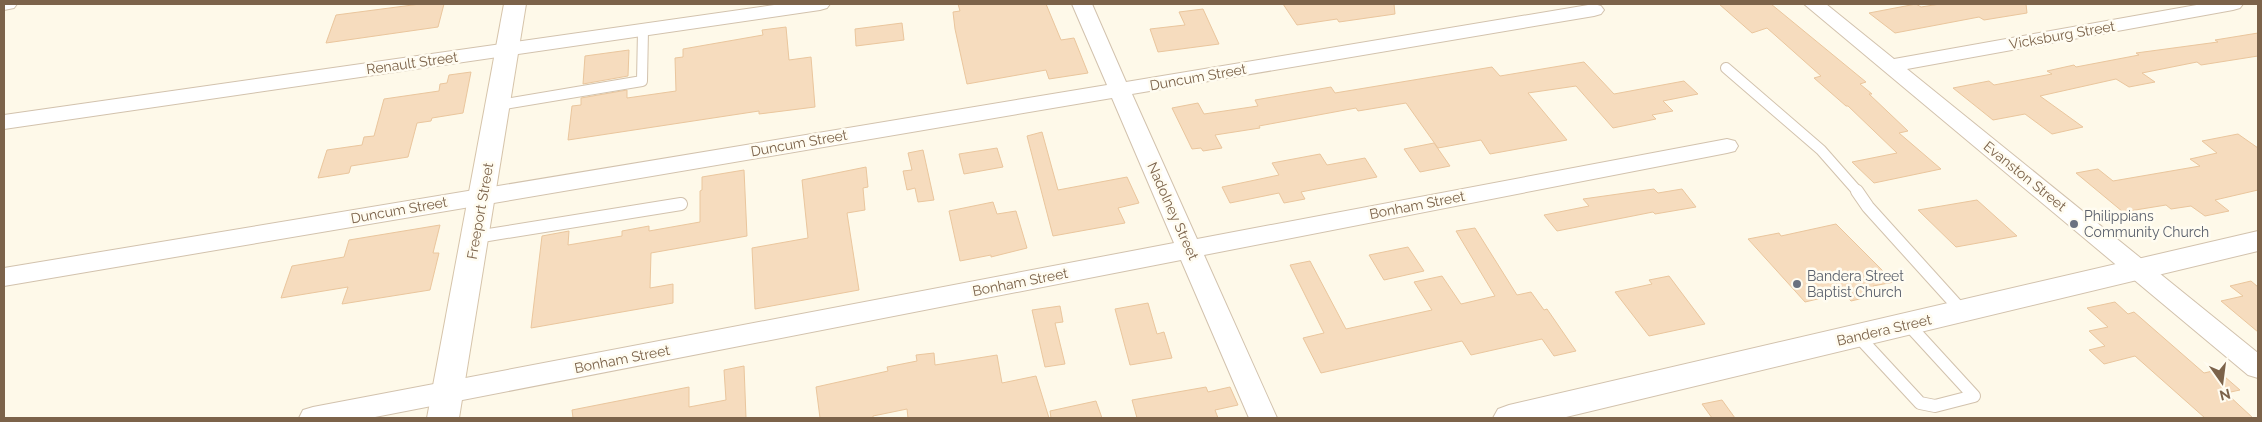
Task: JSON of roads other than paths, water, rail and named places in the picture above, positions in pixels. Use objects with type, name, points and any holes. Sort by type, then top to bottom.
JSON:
[{"type":"street","name":"Freeport Street","points":[[443,418],[499,105],[515,4]]},
{"type":"street","name":"Renault Street","points":[[4,122],[820,4]]},
{"type":"street","name":"Nadolney Street","points":[[1082,4],[1263,418]]},
{"type":"street","name":"Evanston Street","points":[[1814,4],[2258,368]]},
{"type":"street","name":"Vicksburg Street","points":[[1891,66],[2233,4]]},
{"type":"street","name":"Duncum Street","points":[[4,277],[1594,10]]},
{"type":"street","name":"Bonham Street","points":[[312,418],[1727,146]]},
{"type":"street","name":"Bandera Street","points":[[1509,418],[2258,241]]},
{"type":"lane","points":[[499,105],[642,81],[643,30]]},
{"type":"lane","points":[[1726,68],[1838,165],[1857,188],[1868,207],[1962,311]]},
{"type":"lane","points":[[476,237],[681,204]]},
{"type":"lane","points":[[1858,336],[1920,403],[1935,406],[1974,396],[1908,324]]},
{"type":"place","name":"Philippians Community Church","points":[[2074,224]]},
{"type":"place","name":"Bandera Street Baptist Church","points":[[1797,284]]}]
